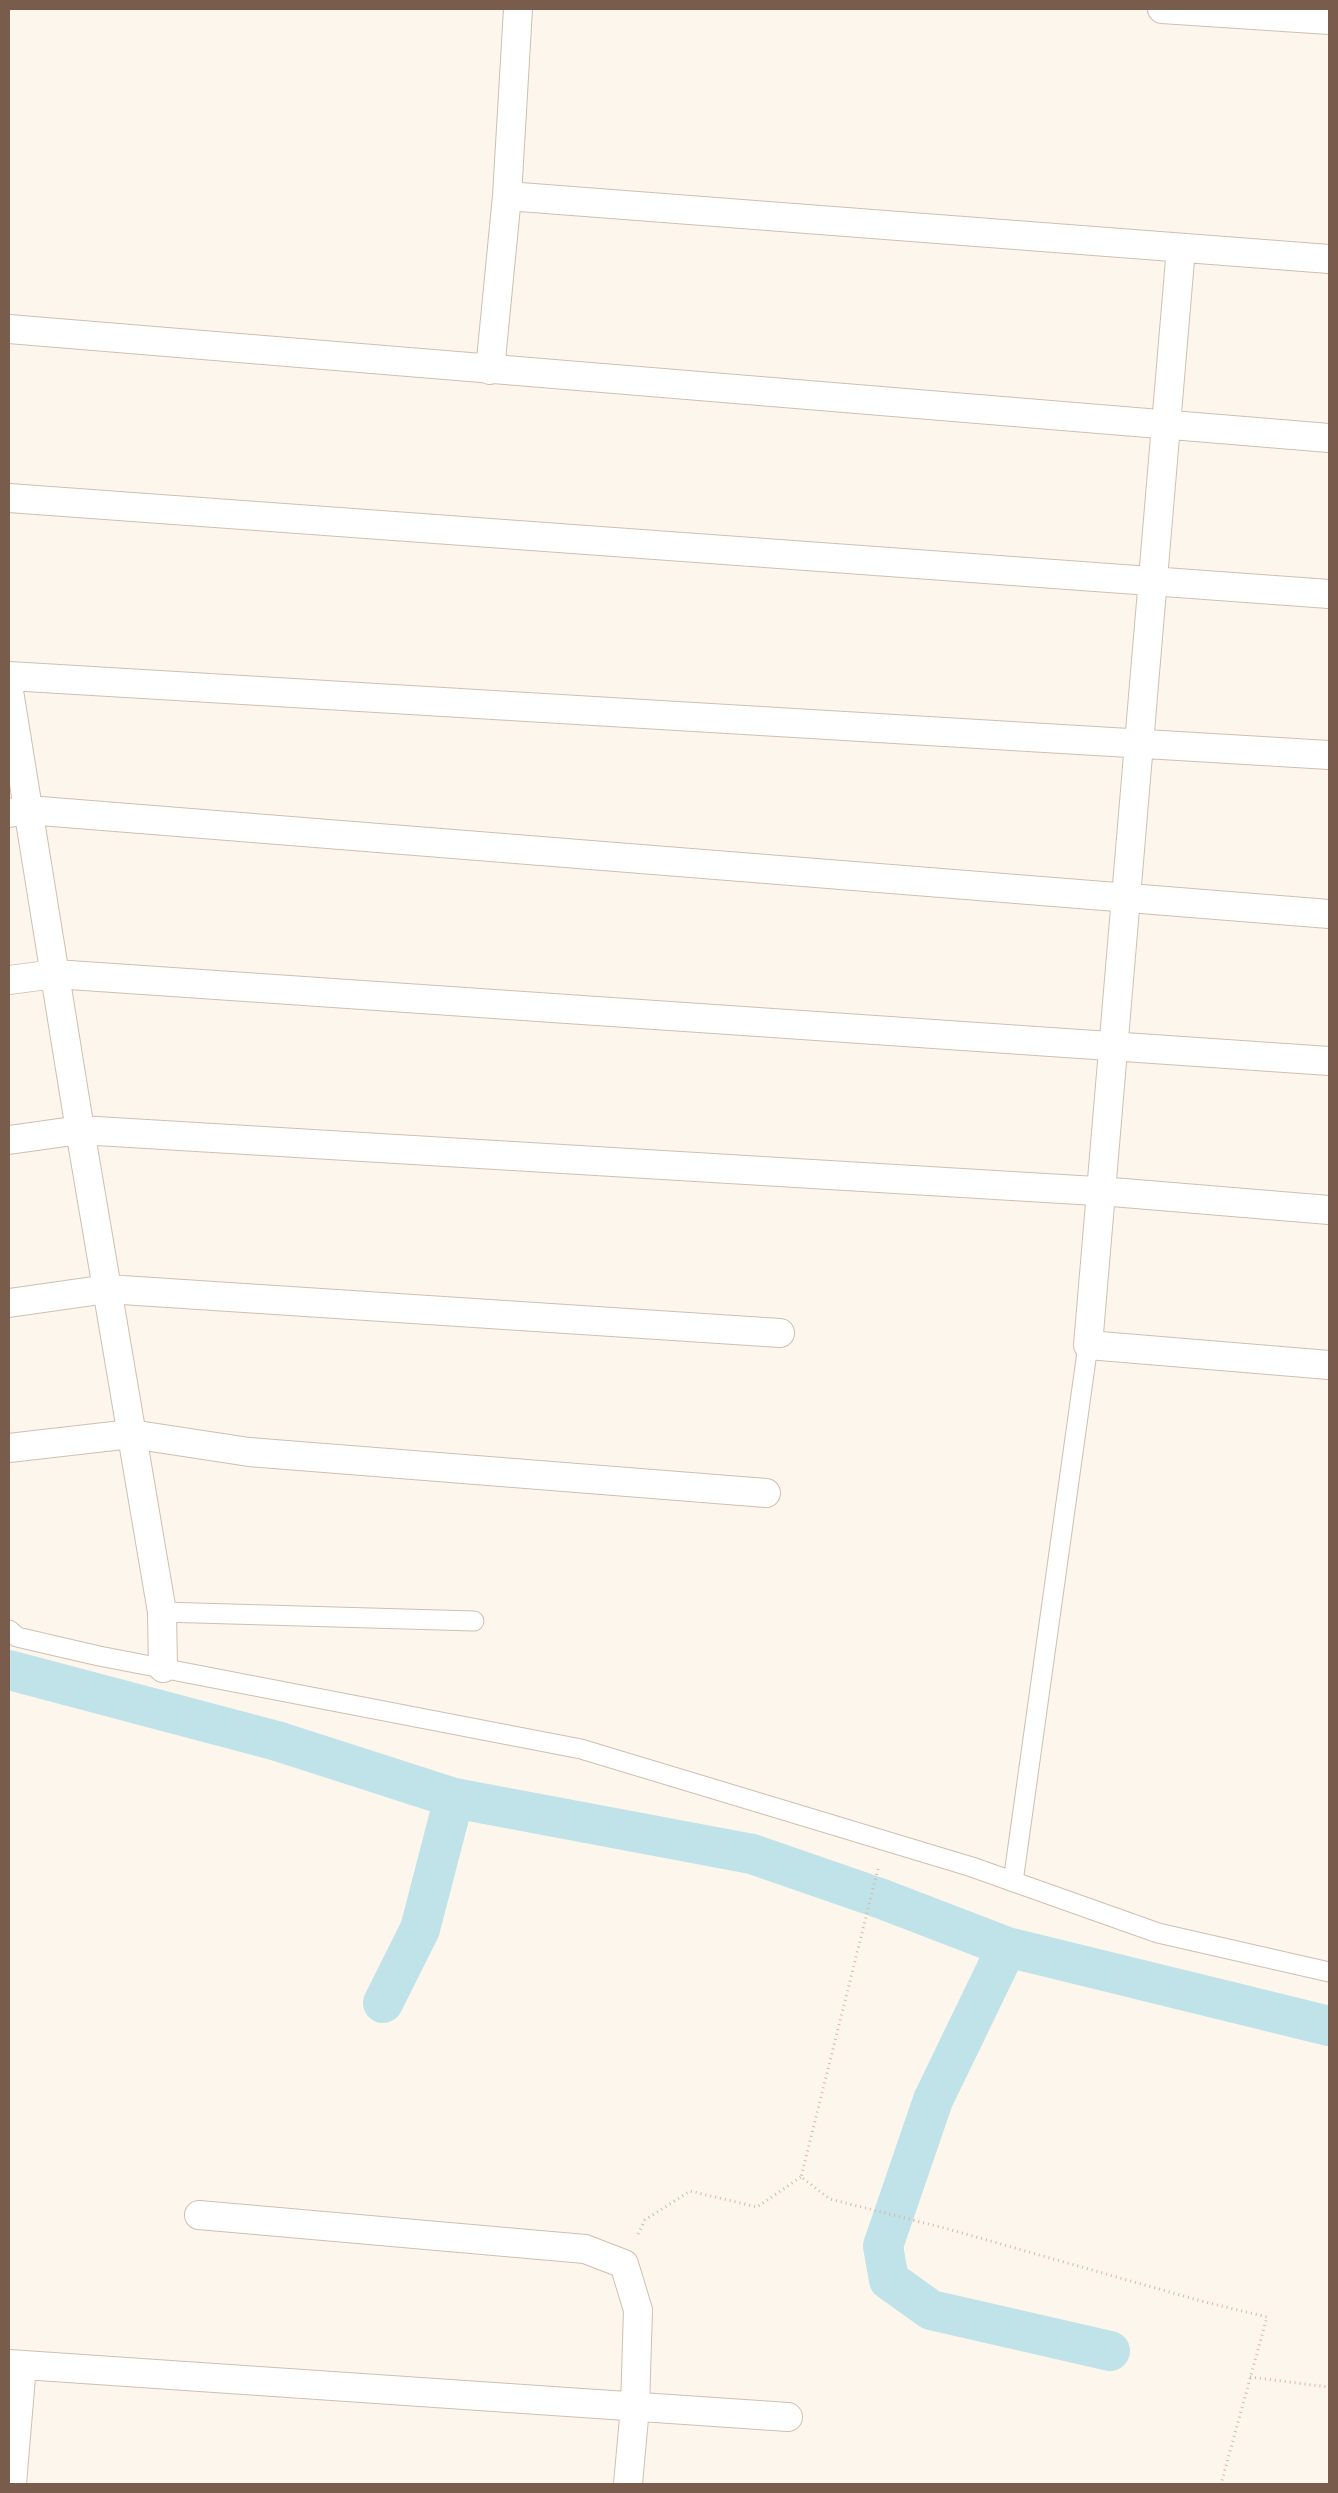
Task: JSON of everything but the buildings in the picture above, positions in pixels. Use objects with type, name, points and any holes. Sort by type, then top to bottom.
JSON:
[{"type":"street","points":[[490,370],[507,196],[518,9]]},
{"type":"street","points":[[1170,9],[1329,20]]},
{"type":"street","points":[[507,196],[1329,259]]},
{"type":"street","points":[[1181,248],[1088,1344],[1329,1365]]},
{"type":"street","points":[[9,329],[1329,438]]},
{"type":"street","points":[[9,498],[1329,594]]},
{"type":"street","points":[[9,676],[1329,755]]},
{"type":"street","points":[[9,691],[18,811],[55,974],[162,1612],[163,1668]]},
{"type":"street","points":[[18,811],[1329,914]]},
{"type":"street","points":[[9,980],[55,974],[1329,1061]]},
{"type":"street","points":[[9,1140],[80,1130],[1101,1192],[1329,1210]]},
{"type":"street","points":[[9,1303],[107,1289],[780,1333]]},
{"type":"street","points":[[9,1448],[131,1434],[249,1452],[766,1493]]},
{"type":"street","points":[[199,2215],[585,2249],[624,2264],[638,2310],[635,2407],[628,2484]]},
{"type":"street","points":[[12,2484],[15,2365],[788,2417]]},
{"type":"lane","points":[[1013,1882],[1088,1344]]},
{"type":"lane","points":[[162,1612],[474,1621]]},
{"type":"lane","points":[[9,1630],[17,1637],[163,1668],[581,1749],[1013,1882],[1158,1933],[1329,1972]]},
{"type":"path","points":[[624,2264],[645,2220],[690,2191],[758,2207],[801,2177],[880,1863]]},
{"type":"path","points":[[801,2177],[830,2200],[948,2229],[1201,2301],[1266,2317],[1220,2484]]},
{"type":"path","points":[[1250,2377],[1329,2386]]},
{"type":"waterway","points":[[9,1670],[277,1741],[454,1798],[752,1854],[882,1899],[1007,1947],[1329,2026]]},
{"type":"waterway","points":[[383,2003],[420,1929],[454,1798]]},
{"type":"waterway","points":[[1007,1947],[933,2100],[883,2246],[889,2280],[931,2310],[1110,2351]]}]
